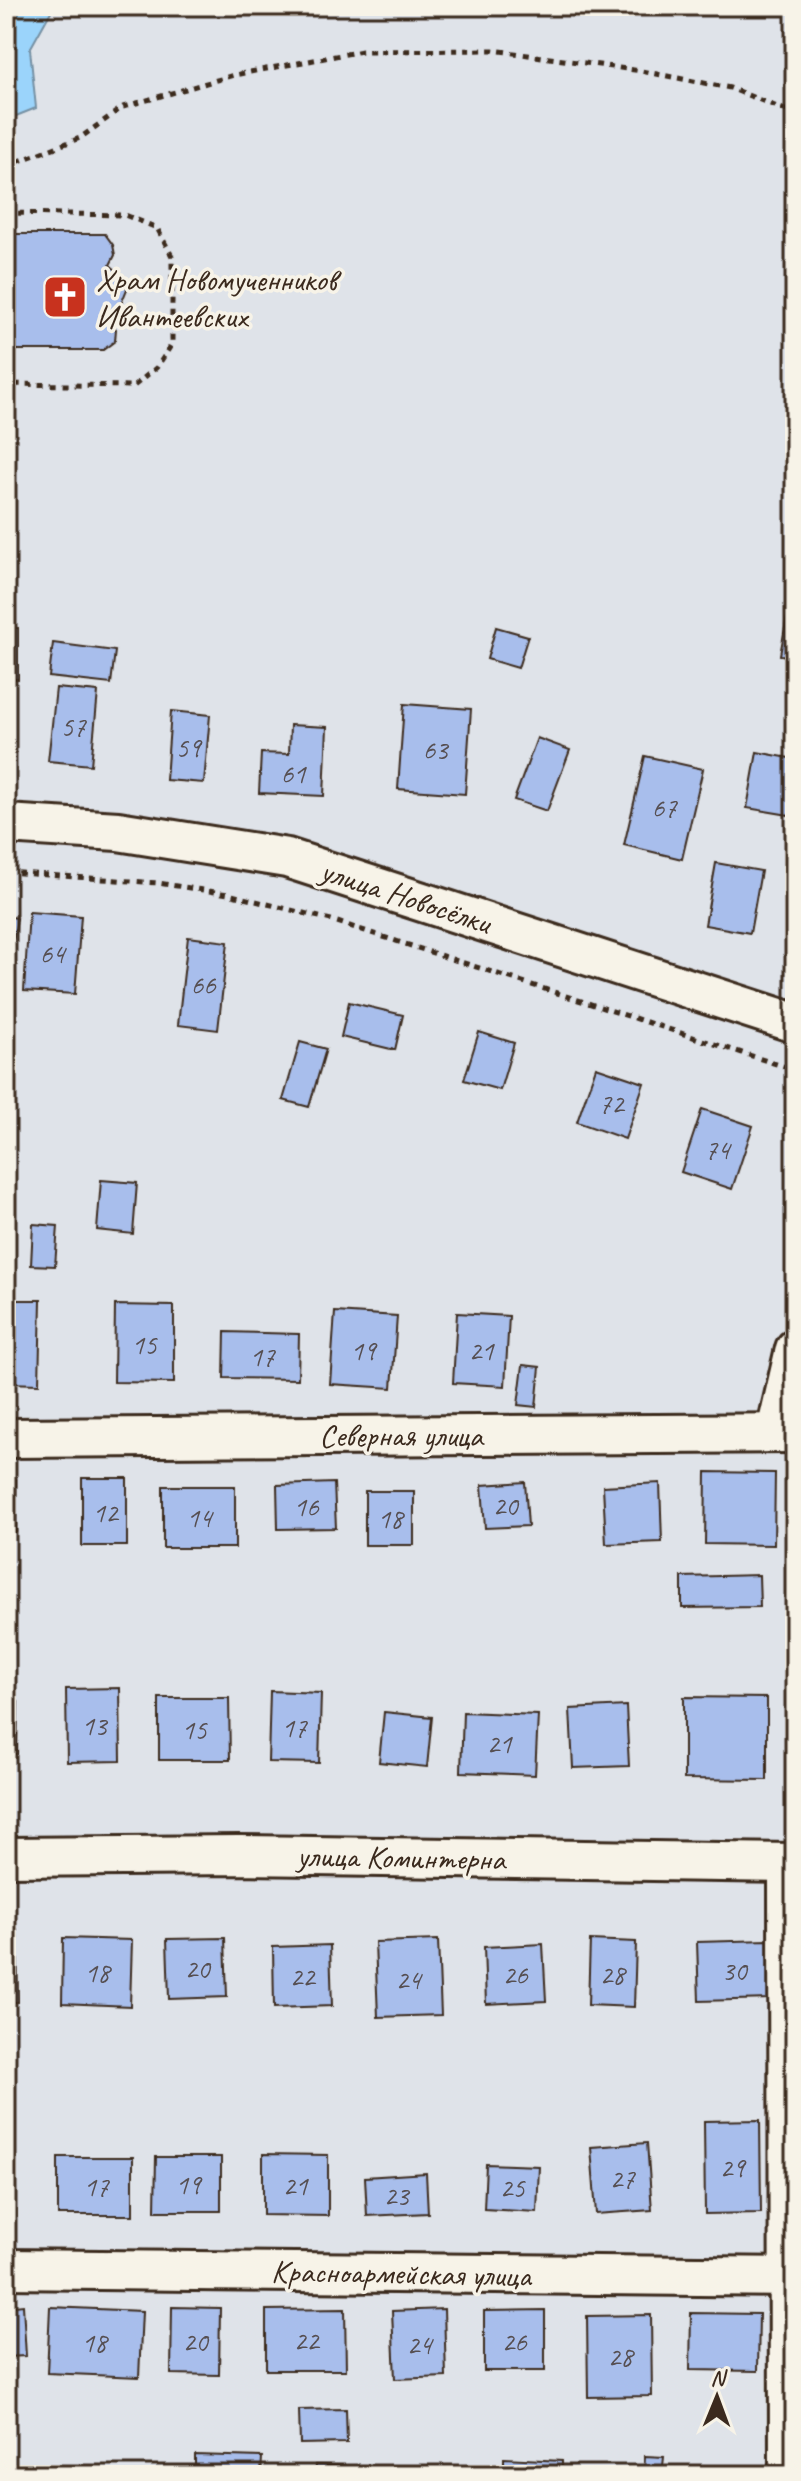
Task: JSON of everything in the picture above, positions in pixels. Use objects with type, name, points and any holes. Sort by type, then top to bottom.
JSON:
[{"type":"street","name":"улица Новосёлки","points":[[6,824],[118,831],[287,858],[795,1023]]},
{"type":"street","points":[[785,1433],[795,1349]]},
{"type":"street","name":"Северная улица","points":[[6,1438],[785,1433]]},
{"type":"street","name":"улица Коминтерна","points":[[6,1857],[239,1855],[792,1863]]},
{"type":"street","points":[[789,2475],[792,1863]]},
{"type":"street","name":"Красноармейская улица","points":[[6,2269],[792,2277]]},
{"type":"path","points":[[6,166],[80,138],[123,107],[234,75],[362,51],[493,50],[641,71],[730,88],[795,114]]},
{"type":"path","points":[[6,213],[125,215],[157,228],[172,256],[172,344],[157,367],[134,386],[6,384]]},
{"type":"path","points":[[6,872],[158,883],[228,894],[331,920],[795,1070]]},
{"type":"water","points":[[6,6],[54,6],[30,49],[36,108],[6,120]]},
{"type":"building","name":"Храм Новомученников Ивантеевских","points":[[6,234],[105,234],[113,245],[115,255],[110,265],[123,276],[127,289],[121,304],[106,317],[116,329],[115,341],[103,350],[6,350]]},
{"type":"building","points":[[795,573],[795,657],[780,655]]},
{"type":"building","points":[[496,627],[528,636],[518,668],[487,659]]},
{"type":"building","points":[[6,628],[18,628],[18,679],[6,679]]},
{"type":"building","points":[[53,643],[115,651],[111,684],[49,677]]},
{"type":"building","points":[[56,688],[98,692],[91,765],[48,761]]},
{"type":"building","points":[[404,704],[471,709],[465,794],[398,789]]},
{"type":"building","points":[[171,711],[210,715],[204,783],[166,780]]},
{"type":"building","points":[[290,725],[327,727],[324,796],[259,793],[261,753],[289,754]]},
{"type":"building","points":[[537,738],[570,750],[547,811],[514,800]]},
{"type":"building","points":[[757,752],[795,759],[795,816],[747,808]]},
{"type":"building","points":[[645,756],[703,769],[682,859],[624,845]]},
{"type":"building","points":[[716,863],[761,871],[750,933],[705,925]]},
{"type":"building","points":[[29,912],[81,916],[75,994],[24,991]]},
{"type":"building","points":[[6,916],[17,918],[12,950],[6,949]]},
{"type":"building","points":[[188,937],[228,942],[218,1030],[178,1025]]},
{"type":"building","points":[[349,1002],[403,1015],[395,1050],[341,1037]]},
{"type":"building","points":[[479,1032],[514,1043],[500,1090],[464,1080]]},
{"type":"building","points":[[300,1042],[326,1049],[309,1107],[283,1100]]},
{"type":"building","points":[[596,1067],[644,1083],[625,1139],[577,1122]]},
{"type":"building","points":[[702,1109],[753,1126],[732,1189],[681,1172]]},
{"type":"building","points":[[101,1180],[137,1183],[133,1234],[97,1230]]},
{"type":"building","points":[[33,1224],[58,1226],[55,1266],[31,1265]]},
{"type":"building","points":[[6,1300],[41,1300],[39,1384],[6,1383]]},
{"type":"building","points":[[115,1305],[174,1306],[174,1383],[114,1382]]},
{"type":"building","points":[[335,1312],[397,1316],[392,1388],[330,1384]]},
{"type":"building","points":[[457,1313],[509,1316],[505,1386],[453,1383]]},
{"type":"building","points":[[225,1332],[299,1334],[298,1379],[224,1378]]},
{"type":"building","points":[[523,1365],[540,1367],[536,1407],[518,1405]]},
{"type":"building","points":[[706,1472],[775,1473],[774,1545],[705,1544]]},
{"type":"building","points":[[82,1478],[127,1478],[127,1546],[82,1546]]},
{"type":"building","points":[[6,1479],[16,1479],[16,1532],[6,1532]]},
{"type":"building","points":[[525,1482],[528,1526],[485,1528],[482,1485]]},
{"type":"building","points":[[334,1483],[336,1528],[278,1529],[277,1485]]},
{"type":"building","points":[[660,1483],[662,1542],[606,1544],[603,1486]]},
{"type":"building","points":[[163,1486],[235,1486],[235,1548],[163,1548]]},
{"type":"building","points":[[365,1491],[414,1491],[414,1545],[365,1545]]},
{"type":"building","points":[[759,1575],[760,1607],[682,1608],[682,1577]]},
{"type":"building","points":[[120,1688],[121,1761],[67,1762],[66,1689]]},
{"type":"building","points":[[270,1691],[321,1693],[319,1763],[268,1762]]},
{"type":"building","points":[[684,1697],[767,1698],[767,1780],[684,1779]]},
{"type":"building","points":[[159,1698],[229,1698],[230,1760],[159,1760]]},
{"type":"building","points":[[6,1702],[18,1702],[17,1754],[6,1754]]},
{"type":"building","points":[[626,1706],[629,1766],[573,1768],[570,1709]]},
{"type":"building","points":[[384,1712],[432,1717],[427,1767],[379,1762]]},
{"type":"building","points":[[463,1712],[538,1715],[535,1775],[461,1772]]},
{"type":"building","points":[[17,1931],[18,2002],[6,2002],[6,1932]]},
{"type":"building","points":[[63,1938],[132,1940],[130,2006],[62,2003]]},
{"type":"building","points":[[225,1938],[227,1997],[169,1999],[167,1939]]},
{"type":"building","points":[[438,1940],[441,2015],[378,2017],[375,1942]]},
{"type":"building","points":[[590,1940],[636,1942],[634,2007],[588,2005]]},
{"type":"building","points":[[769,1940],[771,1999],[699,2001],[697,1942]]},
{"type":"building","points":[[543,1944],[546,2001],[486,2004],[484,1947]]},
{"type":"building","points":[[330,1945],[332,2006],[274,2008],[273,1947]]},
{"type":"building","points":[[760,2120],[761,2213],[705,2214],[704,2121]]},
{"type":"building","points":[[647,2143],[652,2210],[596,2214],[591,2147]]},
{"type":"building","points":[[263,2154],[328,2155],[328,2216],[263,2215]]},
{"type":"building","points":[[58,2157],[133,2157],[133,2215],[58,2215]]},
{"type":"building","points":[[156,2157],[221,2157],[221,2211],[155,2211]]},
{"type":"building","points":[[486,2164],[539,2166],[537,2212],[484,2209]]},
{"type":"building","points":[[426,2173],[428,2213],[367,2216],[365,2177]]},
{"type":"building","points":[[23,2305],[26,2356],[6,2357],[6,2307]]},
{"type":"building","points":[[50,2307],[142,2311],[139,2377],[47,2373]]},
{"type":"building","points":[[172,2307],[220,2308],[219,2375],[171,2374]]},
{"type":"building","points":[[345,2309],[346,2370],[266,2370],[266,2310]]},
{"type":"building","points":[[444,2309],[446,2377],[395,2379],[392,2311]]},
{"type":"building","points":[[545,2310],[545,2371],[484,2371],[484,2311]]},
{"type":"building","points":[[691,2313],[759,2314],[758,2371],[690,2370]]},
{"type":"building","points":[[651,2315],[652,2396],[588,2397],[587,2316]]},
{"type":"building","points":[[346,2409],[347,2443],[300,2444],[299,2410]]},
{"type":"building","points":[[195,2455],[262,2457],[261,2475],[195,2475]]},
{"type":"building","points":[[645,2456],[664,2457],[662,2475],[644,2475]]},
{"type":"building","points":[[504,2458],[562,2461],[562,2475],[504,2475]]},
{"type":"building","points":[[315,2465],[344,2466],[343,2475],[314,2475]]},
{"type":"building","points":[[445,2470],[445,2475],[369,2475],[369,2471]]},
{"type":"place","name":"Храм Новомученников Ивантеевских","points":[[65,297]]}]
